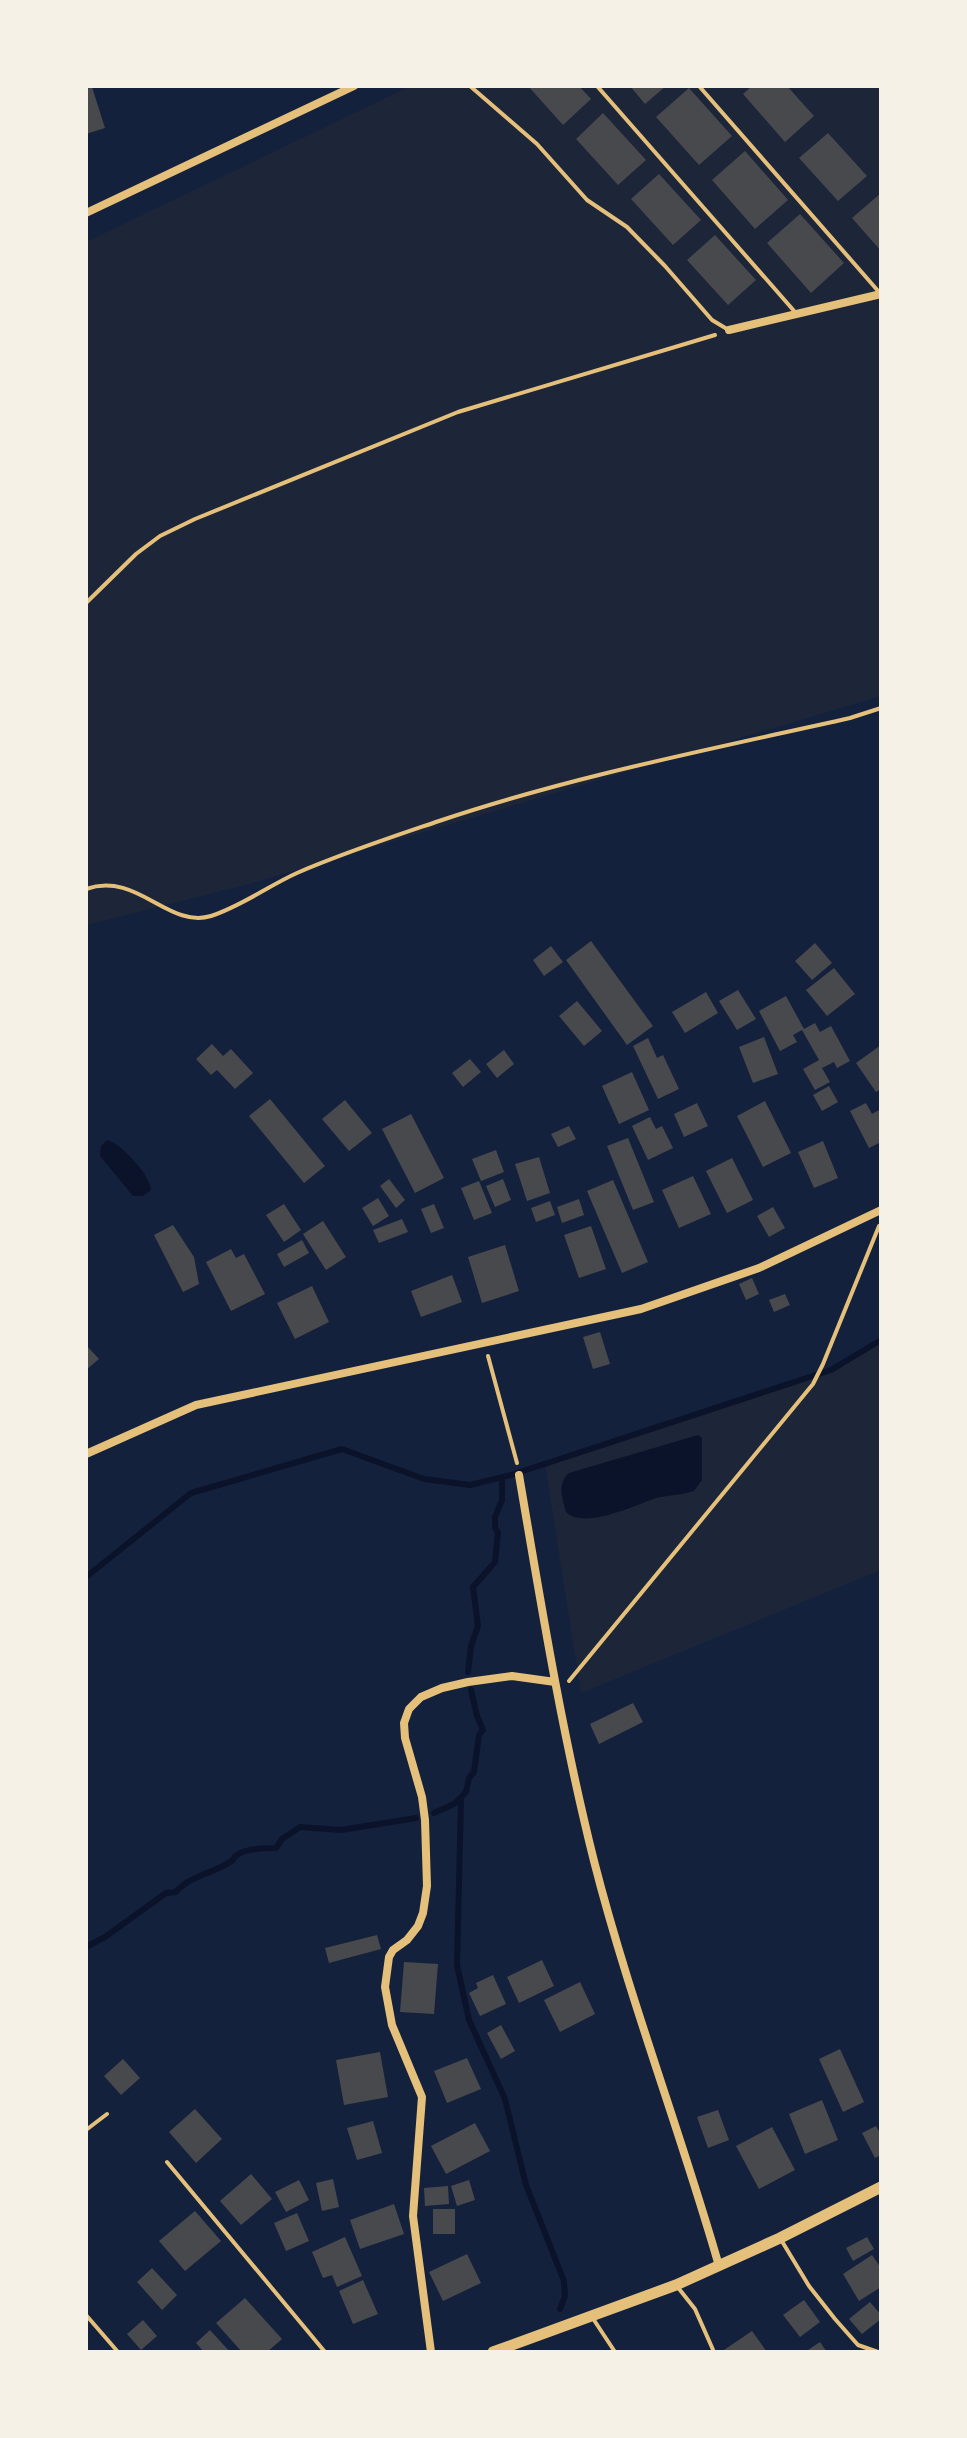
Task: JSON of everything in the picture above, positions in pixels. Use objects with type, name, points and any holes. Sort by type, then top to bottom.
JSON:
[{"type":"street","points":[[86,213],[354,86]]},
{"type":"street","points":[[729,330],[881,294]]},
{"type":"street","points":[[86,1454],[196,1405],[641,1309],[759,1268],[881,1210]]},
{"type":"street","points":[[519,1475],[557,1695],[594,1860],[629,1984],[719,2266]]},
{"type":"street","points":[[431,2352],[413,2216],[422,2097],[392,2025],[385,1987],[389,1957],[418,1926],[427,1886],[422,1797],[405,1738],[404,1723],[409,1709],[421,1697],[442,1688],[512,1676],[555,1682]]},
{"type":"street","points":[[493,2352],[676,2285],[780,2238],[881,2187]]},
{"type":"lane","points":[[470,86],[537,144],[587,200],[627,227],[712,320],[729,330]]},
{"type":"lane","points":[[597,86],[796,314]]},
{"type":"lane","points":[[699,86],[881,294]]},
{"type":"lane","points":[[86,2130],[107,2114]]},
{"type":"lane","points":[[167,2162],[325,2352]]},
{"type":"lane","points":[[780,2238],[809,2286],[835,2319],[858,2345],[878,2352]]},
{"type":"lane","points":[[676,2285],[695,2309],[714,2352]]},
{"type":"lane","points":[[86,2315],[118,2352]]},
{"type":"lane","points":[[592,2317],[615,2352]]},
{"type":"path","points":[[86,603],[136,554],[160,536],[195,519],[458,412],[729,330]]},
{"type":"path","points":[[86,889],[101,884],[113,885],[140,893],[184,917],[208,917],[239,905],[296,874],[467,812],[554,786],[850,718],[881,708]]},
{"type":"path","points":[[557,1695],[813,1384],[881,1220]]},
{"type":"path","points":[[484,1342],[514,1450]]},
{"type":"shaded area","points":[[411,86],[881,86],[881,696],[253,883],[86,925],[86,242]]},
{"type":"shaded area","points":[[107,1140],[120,1147],[134,1161],[151,1190],[143,1196],[133,1196],[100,1156],[101,1146]]},
{"type":"shaded area","points":[[881,1337],[881,1570],[581,1693],[545,1463],[827,1369]]},
{"type":"shaded area","points":[[698,1435],[702,1438],[702,1480],[694,1491],[656,1498],[597,1517],[574,1517],[566,1512],[562,1486],[569,1473]]},
{"type":"building","points":[[528,86],[579,86],[591,99],[563,125]]},
{"type":"building","points":[[630,86],[666,86],[645,104]]},
{"type":"building","points":[[752,86],[787,86],[814,116],[785,142],[743,94]]},
{"type":"building","points":[[92,87],[105,128],[86,134],[86,89]]},
{"type":"building","points":[[689,88],[732,136],[699,165],[656,117]]},
{"type":"building","points":[[603,113],[646,160],[618,185],[576,139]]},
{"type":"building","points":[[828,133],[867,176],[838,201],[799,158]]},
{"type":"building","points":[[745,151],[788,200],[755,229],[712,180]]},
{"type":"building","points":[[659,174],[701,220],[673,245],[631,199]]},
{"type":"building","points":[[881,193],[881,251],[852,218]]},
{"type":"building","points":[[800,214],[844,263],[811,293],[767,243]]},
{"type":"building","points":[[715,235],[756,280],[728,305],[687,260]]},
{"type":"building","points":[[591,941],[653,1026],[627,1045],[566,960]]},
{"type":"building","points":[[815,943],[832,963],[812,980],[795,961]]},
{"type":"building","points":[[551,946],[563,962],[544,976],[533,960]]},
{"type":"building","points":[[834,968],[855,994],[827,1016],[806,990]]},
{"type":"building","points":[[738,990],[756,1019],[737,1030],[719,1001]]},
{"type":"building","points":[[706,992],[718,1013],[685,1033],[672,1012]]},
{"type":"building","points":[[786,996],[804,1029],[815,1023],[820,1032],[831,1026],[850,1061],[837,1068],[834,1062],[822,1068],[830,1082],[815,1090],[803,1069],[819,1060],[802,1030],[793,1035],[797,1042],[780,1051],[759,1011]]},
{"type":"building","points":[[577,1001],[602,1031],[584,1046],[559,1016]]},
{"type":"building","points":[[764,1037],[778,1074],[753,1083],[739,1047]]},
{"type":"building","points":[[648,1038],[657,1058],[663,1055],[679,1089],[658,1099],[633,1046]]},
{"type":"building","points":[[212,1044],[223,1056],[231,1049],[253,1073],[235,1089],[217,1070],[211,1075],[196,1059]]},
{"type":"building","points":[[881,1045],[881,1089],[876,1092],[856,1063]]},
{"type":"building","points":[[504,1050],[514,1064],[497,1078],[486,1064]]},
{"type":"building","points":[[470,1059],[481,1072],[463,1087],[452,1073]]},
{"type":"building","points":[[632,1072],[649,1110],[619,1124],[602,1086]]},
{"type":"building","points":[[829,1086],[838,1102],[822,1111],[813,1095]]},
{"type":"building","points":[[270,1099],[325,1166],[304,1183],[249,1116]]},
{"type":"building","points":[[345,1100],[372,1133],[349,1151],[322,1119]]},
{"type":"building","points":[[765,1101],[791,1153],[763,1167],[737,1116]]},
{"type":"building","points":[[697,1103],[708,1126],[684,1137],[674,1114]]},
{"type":"building","points":[[866,1103],[872,1114],[881,1109],[881,1142],[869,1148],[850,1111]]},
{"type":"building","points":[[411,1114],[444,1178],[415,1193],[382,1129]]},
{"type":"building","points":[[650,1117],[656,1129],[662,1126],[673,1148],[648,1160],[632,1126]]},
{"type":"building","points":[[569,1126],[576,1139],[558,1147],[551,1134]]},
{"type":"building","points":[[628,1138],[654,1202],[633,1210],[607,1146]]},
{"type":"building","points":[[823,1141],[838,1178],[814,1188],[798,1152]]},
{"type":"building","points":[[496,1150],[504,1172],[481,1181],[472,1159]]},
{"type":"building","points":[[539,1157],[550,1193],[527,1201],[515,1164]]},
{"type":"building","points":[[732,1158],[753,1200],[727,1213],[706,1171]]},
{"type":"building","points":[[693,1176],[711,1214],[679,1228],[662,1190]]},
{"type":"building","points":[[389,1179],[405,1200],[396,1208],[380,1186]]},
{"type":"building","points":[[503,1179],[511,1200],[495,1207],[486,1186]]},
{"type":"building","points":[[613,1180],[648,1262],[622,1273],[587,1191]]},
{"type":"building","points":[[479,1181],[492,1213],[474,1220],[461,1188]]},
{"type":"building","points":[[378,1198],[389,1216],[373,1226],[362,1208]]},
{"type":"building","points":[[579,1199],[584,1215],[562,1223],[557,1207]]},
{"type":"building","points":[[550,1201],[555,1215],[536,1222],[531,1208]]},
{"type":"building","points":[[284,1204],[301,1230],[284,1242],[266,1215]]},
{"type":"building","points":[[434,1204],[444,1228],[431,1233],[421,1209]]},
{"type":"building","points":[[773,1207],[785,1228],[769,1237],[757,1216]]},
{"type":"building","points":[[402,1219],[408,1232],[379,1243],[373,1230]]},
{"type":"building","points":[[323,1221],[346,1257],[326,1270],[303,1234]]},
{"type":"building","points":[[173,1225],[194,1257],[199,1284],[183,1292],[154,1235]]},
{"type":"building","points":[[591,1226],[606,1269],[579,1278],[564,1235]]},
{"type":"building","points":[[302,1240],[309,1253],[284,1267],[277,1254]]},
{"type":"building","points":[[505,1245],[519,1291],[482,1303],[468,1257]]},
{"type":"building","points":[[231,1249],[236,1258],[244,1254],[265,1294],[231,1311],[206,1262]]},
{"type":"building","points":[[452,1275],[462,1302],[421,1317],[411,1291]]},
{"type":"building","points":[[752,1278],[759,1294],[746,1300],[739,1284]]},
{"type":"building","points":[[312,1286],[329,1322],[295,1339],[277,1303]]},
{"type":"building","points":[[785,1294],[790,1305],[774,1312],[769,1300]]},
{"type":"building","points":[[600,1332],[610,1364],[593,1369],[583,1337]]},
{"type":"building","points":[[86,1345],[99,1359],[86,1370]]},
{"type":"building","points":[[633,1703],[643,1722],[599,1744],[590,1724]]},
{"type":"building","points":[[377,1935],[381,1949],[329,1963],[325,1948]]},
{"type":"building","points":[[542,1960],[554,1986],[519,2003],[507,1977]]},
{"type":"building","points":[[404,1962],[438,1964],[434,2014],[400,2012]]},
{"type":"building","points":[[493,1975],[506,2004],[480,2016],[469,1993],[478,1988],[476,1983]]},
{"type":"building","points":[[580,1982],[595,2014],[560,2032],[544,2000]]},
{"type":"building","points":[[501,2025],[515,2051],[501,2059],[487,2033]]},
{"type":"building","points":[[840,2049],[864,2102],[843,2112],[819,2059]]},
{"type":"building","points":[[380,2052],[388,2097],[344,2105],[336,2060]]},
{"type":"building","points":[[467,2058],[481,2089],[447,2103],[434,2071]]},
{"type":"building","points":[[123,2059],[140,2078],[121,2095],[104,2076]]},
{"type":"building","points":[[822,2100],[838,2140],[805,2154],[789,2114]]},
{"type":"building","points":[[195,2109],[222,2139],[196,2163],[169,2132]]},
{"type":"building","points":[[718,2110],[729,2140],[708,2148],[697,2117]]},
{"type":"building","points":[[373,2121],[382,2153],[357,2160],[347,2128]]},
{"type":"building","points":[[475,2123],[490,2151],[446,2174],[431,2146]]},
{"type":"building","points":[[876,2126],[881,2135],[881,2155],[875,2158],[862,2133]]},
{"type":"building","points":[[772,2127],[795,2170],[759,2189],[736,2146]]},
{"type":"building","points":[[251,2174],[272,2199],[241,2225],[220,2201]]},
{"type":"building","points":[[333,2179],[339,2207],[322,2211],[316,2183]]},
{"type":"building","points":[[299,2180],[309,2200],[286,2212],[275,2192]]},
{"type":"building","points":[[469,2180],[475,2200],[457,2206],[451,2186]]},
{"type":"building","points":[[448,2186],[449,2204],[425,2206],[424,2188]]},
{"type":"building","points":[[394,2204],[404,2234],[360,2249],[350,2220]]},
{"type":"building","points":[[433,2209],[455,2209],[455,2234],[433,2234]]},
{"type":"building","points":[[195,2211],[221,2241],[185,2271],[159,2241]]},
{"type":"building","points":[[297,2213],[309,2241],[286,2251],[274,2223]]},
{"type":"building","points":[[345,2237],[362,2276],[337,2287],[332,2275],[323,2278],[312,2252]]},
{"type":"building","points":[[867,2237],[874,2249],[853,2261],[846,2248]]},
{"type":"building","points":[[467,2254],[481,2283],[443,2301],[429,2272]]},
{"type":"building","points":[[872,2255],[881,2268],[881,2287],[859,2301],[843,2274]]},
{"type":"building","points":[[152,2268],[177,2295],[162,2310],[137,2282]]},
{"type":"building","points":[[363,2280],[378,2314],[353,2324],[339,2291]]},
{"type":"building","points":[[245,2298],[282,2339],[267,2352],[242,2352],[216,2323]]},
{"type":"building","points":[[804,2300],[820,2322],[800,2337],[783,2315]]},
{"type":"building","points":[[870,2302],[881,2319],[862,2334],[849,2319]]},
{"type":"building","points":[[143,2320],[157,2336],[141,2350],[127,2334]]},
{"type":"building","points":[[210,2330],[230,2352],[204,2352],[196,2343]]},
{"type":"building","points":[[752,2331],[767,2352],[721,2352]]},
{"type":"building","points":[[820,2342],[827,2352],[805,2352]]},
{"type":"waterway","points":[[86,1577],[191,1493],[342,1449],[424,1479],[470,1485],[511,1475],[831,1370],[881,1340]]},
{"type":"waterway","points":[[468,1672],[471,1646],[478,1626],[473,1587],[495,1562],[498,1533],[495,1517],[502,1500],[502,1477]]},
{"type":"waterway","points":[[434,1813],[454,1804],[466,1792],[469,1778],[474,1772],[479,1735],[483,1730],[471,1690]]},
{"type":"waterway","points":[[461,1799],[457,1965],[469,2020],[505,2099],[526,2185],[564,2281],[565,2296],[560,2309]]},
{"type":"waterway","points":[[86,1947],[166,1893],[176,1892],[188,1882],[233,1860],[236,1855],[256,1849],[276,1848],[282,1839],[300,1827],[341,1830],[416,1818]]}]
